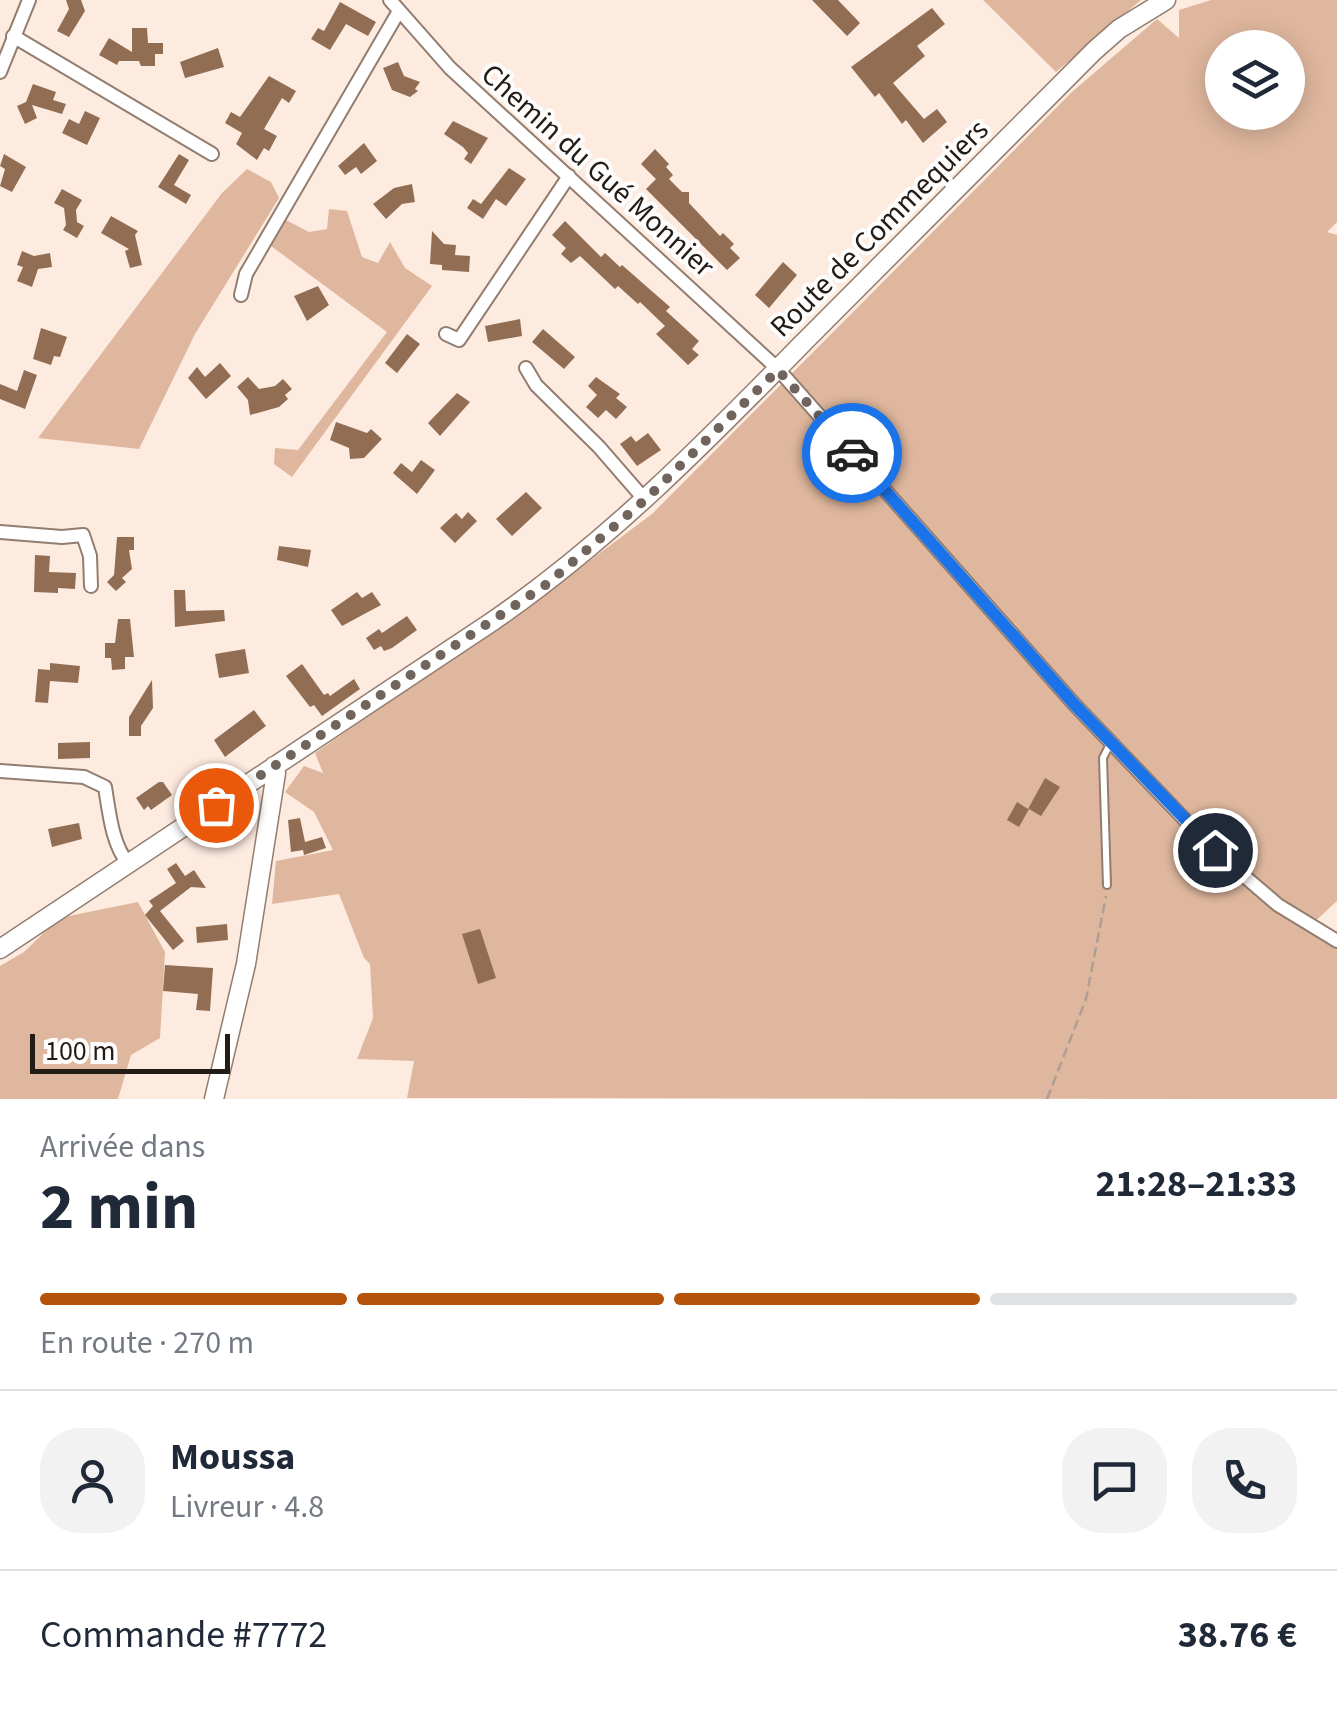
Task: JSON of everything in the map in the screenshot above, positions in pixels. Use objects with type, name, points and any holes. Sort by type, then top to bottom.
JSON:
[{"type":"street","points":[[0,72],[29,0]]},
{"type":"street","name":"Route de Commequiers","points":[[0,949],[547,584],[645,500],[1094,50],[1166,0]]},
{"type":"street","points":[[241,294],[246,274],[395,5]]},
{"type":"street","name":"Chemin du Gué Monnier","points":[[395,5],[450,68],[778,370],[1111,742],[1255,888],[1337,941]]},
{"type":"street","points":[[13,36],[212,154]]},
{"type":"street","points":[[446,334],[459,340],[569,176]]},
{"type":"street","points":[[526,368],[536,385],[599,447],[645,500]]},
{"type":"street","points":[[0,532],[83,535],[90,556],[91,586]]},
{"type":"street","points":[[214,1099],[246,964],[266,847],[274,766]]},
{"type":"street","points":[[0,771],[84,777],[105,787],[122,857],[128,863]]},
{"type":"lane","points":[[1107,885],[1103,758],[1111,742]]},
{"type":"path","points":[[1047,1099],[1086,999],[1107,885]]},
{"type":"shaded area","points":[[983,0],[1141,0],[1056,72]]},
{"type":"shaded area","points":[[1211,0],[1337,0],[1337,222],[1327,232],[1337,235],[1337,901],[1310,926],[1337,941],[1337,1099],[407,1098],[414,1061],[357,1059],[373,1018],[370,964],[364,958],[339,894],[272,904],[276,861],[333,850],[314,812],[285,792],[304,766],[323,773],[315,753],[537,600],[652,514],[1073,91],[1157,19],[1179,38],[1179,10]]},
{"type":"shaded area","points":[[247,169],[271,182],[279,198],[195,334],[139,449],[38,438],[222,193]]},
{"type":"shaded area","points":[[329,209],[347,211],[362,257],[378,263],[390,242],[405,268],[432,286],[292,477],[274,464],[275,448],[298,450],[387,332],[271,246],[286,220],[309,232],[327,229]]},
{"type":"shaded area","points":[[138,902],[165,952],[160,1038],[131,1055],[118,1099],[0,1099],[0,966],[24,952],[59,918]]},
{"type":"building","points":[[66,0],[81,0],[85,11],[69,37],[57,31],[69,9]]},
{"type":"building","points":[[812,0],[838,0],[860,23],[847,36]]},
{"type":"building","points":[[340,2],[376,22],[368,36],[346,24],[330,50],[311,39],[318,28],[324,31]]},
{"type":"building","points":[[932,8],[945,24],[917,46],[925,56],[893,83],[924,119],[937,109],[947,122],[923,143],[906,120],[902,124],[879,93],[875,97],[851,67]]},
{"type":"building","points":[[132,28],[147,28],[148,43],[163,43],[163,54],[155,54],[155,66],[141,66],[139,61],[119,61],[117,65],[99,55],[109,38],[132,52]]},
{"type":"building","points":[[218,48],[224,67],[185,78],[180,62]]},
{"type":"building","points":[[398,62],[404,76],[420,82],[415,89],[418,91],[410,97],[392,90],[383,68]]},
{"type":"building","points":[[269,76],[296,91],[289,103],[282,98],[264,129],[277,136],[269,151],[264,148],[257,160],[236,144],[242,133],[225,123],[231,112],[240,117]]},
{"type":"building","points":[[33,84],[56,92],[53,100],[66,104],[62,114],[32,105],[37,118],[25,124],[17,106],[26,102]]},
{"type":"building","points":[[85,111],[100,118],[87,145],[62,133],[69,119],[79,124]]},
{"type":"building","points":[[453,121],[488,138],[471,164],[464,159],[468,153],[463,147],[444,134]]},
{"type":"building","points":[[364,143],[377,161],[361,174],[356,167],[345,175],[338,166]]},
{"type":"building","points":[[655,149],[669,164],[666,167],[673,175],[669,179],[682,192],[689,192],[689,203],[720,236],[723,233],[734,244],[730,248],[740,258],[727,270],[646,189],[656,179],[641,164]]},
{"type":"building","points":[[4,154],[26,167],[12,192],[0,186]]},
{"type":"building","points":[[179,154],[189,160],[174,185],[191,195],[186,204],[158,187]]},
{"type":"building","points":[[509,168],[526,179],[506,206],[496,199],[483,219],[467,208],[473,199],[481,204]]},
{"type":"building","points":[[412,184],[415,202],[402,204],[386,219],[373,204],[394,188]]},
{"type":"building","points":[[62,189],[82,200],[76,210],[77,222],[84,226],[77,238],[63,230],[64,208],[54,203]]},
{"type":"building","points":[[111,216],[138,231],[135,235],[142,265],[130,268],[125,251],[129,249],[101,233]]},
{"type":"building","points":[[565,221],[601,257],[605,253],[622,265],[670,307],[666,311],[699,341],[692,349],[699,355],[688,365],[656,334],[665,326],[640,302],[618,286],[615,289],[580,256],[571,263],[561,254],[566,248],[552,235]]},
{"type":"building","points":[[432,231],[444,244],[456,245],[455,255],[470,256],[469,272],[442,270],[442,265],[430,264]]},
{"type":"building","points":[[22,251],[34,256],[50,253],[52,267],[38,269],[32,287],[17,281],[23,267],[17,265]]},
{"type":"building","points":[[783,262],[797,275],[769,308],[755,295]]},
{"type":"building","points":[[318,286],[329,305],[307,321],[294,296]]},
{"type":"building","points":[[520,319],[522,336],[488,342],[485,326]]},
{"type":"building","points":[[41,328],[67,337],[60,357],[54,356],[51,365],[33,359]]},
{"type":"building","points":[[543,329],[575,357],[564,369],[532,342]]},
{"type":"building","points":[[407,334],[420,344],[397,373],[385,363]]},
{"type":"building","points":[[220,363],[231,376],[206,399],[188,378],[197,367],[205,377]]},
{"type":"building","points":[[24,370],[37,375],[25,409],[0,399],[0,384],[17,391]]},
{"type":"building","points":[[248,377],[259,389],[275,386],[283,379],[292,389],[285,395],[288,399],[279,407],[250,415],[248,400],[237,387]]},
{"type":"building","points":[[596,377],[620,394],[616,398],[627,407],[616,419],[606,410],[598,418],[586,407],[597,395],[588,386]]},
{"type":"building","points":[[457,393],[470,402],[440,436],[428,423]]},
{"type":"building","points":[[336,422],[367,433],[371,429],[382,439],[364,458],[350,459],[349,448],[330,440]]},
{"type":"building","points":[[648,433],[661,450],[637,466],[620,444],[631,436],[636,442]]},
{"type":"building","points":[[421,460],[435,470],[417,494],[393,473],[401,463],[412,472]]},
{"type":"building","points":[[526,492],[542,508],[512,536],[496,519]]},
{"type":"building","points":[[468,512],[477,521],[455,543],[440,528],[456,513],[462,519]]},
{"type":"building","points":[[117,537],[134,537],[134,550],[129,550],[132,569],[116,591],[107,582],[114,575]]},
{"type":"building","points":[[279,546],[311,550],[308,567],[277,560]]},
{"type":"building","points":[[35,555],[50,556],[49,572],[76,573],[75,589],[34,592]]},
{"type":"building","points":[[174,590],[185,590],[186,611],[224,610],[225,621],[175,627]]},
{"type":"building","points":[[357,592],[362,598],[372,592],[381,605],[342,626],[331,610]]},
{"type":"building","points":[[407,616],[417,630],[392,648],[384,651],[381,646],[374,650],[366,638],[379,629],[382,633]]},
{"type":"building","points":[[118,619],[130,619],[134,657],[125,657],[125,669],[112,670],[111,658],[105,658],[105,643],[115,643]]},
{"type":"building","points":[[245,649],[249,673],[219,678],[215,654]]},
{"type":"building","points":[[50,663],[80,666],[78,683],[50,681],[48,703],[35,702],[38,669],[50,670]]},
{"type":"building","points":[[302,664],[324,695],[330,696],[354,679],[360,689],[322,716],[286,676]]},
{"type":"building","points":[[152,680],[153,708],[141,726],[141,736],[129,736],[129,717]]},
{"type":"building","points":[[254,710],[266,726],[225,757],[214,740]]},
{"type":"building","points":[[90,742],[90,758],[58,759],[58,743]]},
{"type":"building","points":[[1045,778],[1060,787],[1041,816],[1029,809],[1019,827],[1007,820],[1017,802],[1028,809]]},
{"type":"building","points":[[159,782],[172,795],[151,810],[148,806],[144,810],[136,798]]},
{"type":"building","points":[[300,818],[305,842],[322,837],[326,848],[304,855],[303,850],[291,852],[288,820]]},
{"type":"building","points":[[79,823],[82,839],[52,847],[48,829]]},
{"type":"building","points":[[176,863],[185,876],[194,870],[206,888],[191,887],[160,911],[184,941],[173,950],[145,915],[153,906],[149,901],[176,883],[167,869]]},
{"type":"building","points":[[227,924],[228,940],[197,943],[196,927]]},
{"type":"building","points":[[480,929],[496,978],[478,984],[462,934]]},
{"type":"building","points":[[165,965],[213,968],[210,1011],[196,1010],[198,994],[163,991]]},
{"type":"way so far","points":[[216,805],[547,584],[645,500],[778,370],[852,453]]},
{"type":"route","points":[[852,453],[1074,704],[1215,850]]}]
